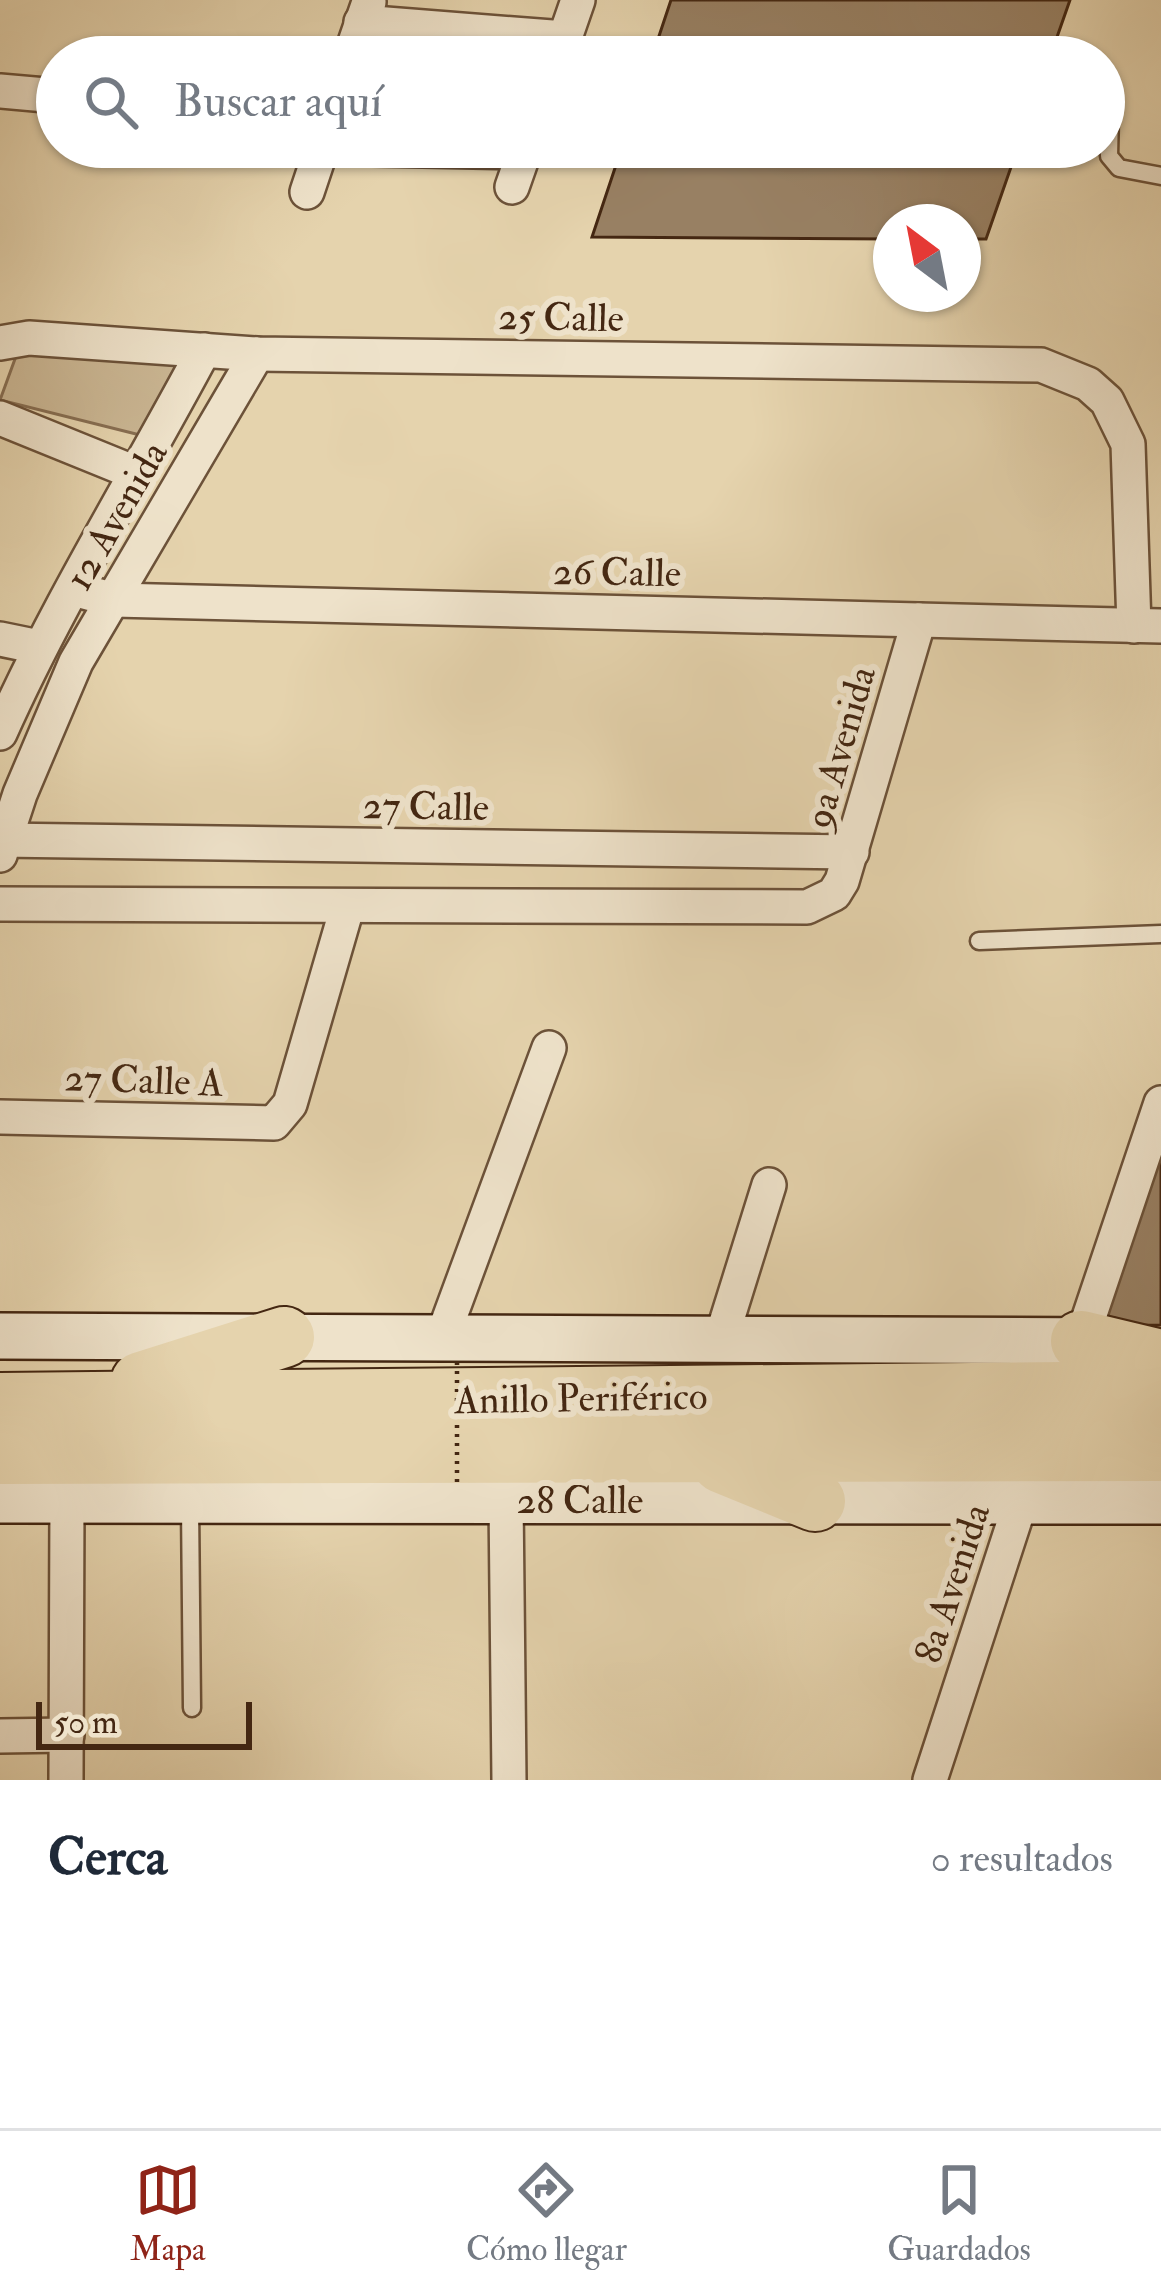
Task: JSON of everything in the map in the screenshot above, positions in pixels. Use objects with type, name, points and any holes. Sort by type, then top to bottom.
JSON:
[{"type":"highway","points":[[77,1402],[284,1337]]},
{"type":"highway","points":[[1082,1341],[1161,1360]]},
{"type":"highway","name":"Anillo Periférico","points":[[0,1402],[1042,1392],[1161,1396]]},
{"type":"highway","name":"Anillo Periférico","points":[[0,1454],[1161,1451]]},
{"type":"highway","points":[[694,1452],[815,1501]]},
{"type":"highway","points":[[0,1498],[346,1454]]},
{"type":"street","points":[[565,36],[578,0]]},
{"type":"street","points":[[365,11],[497,36]]},
{"type":"street","points":[[0,91],[36,94]]},
{"type":"street","points":[[307,192],[315,168]]},
{"type":"street","points":[[512,187],[518,168]]},
{"type":"street","name":"25 Calle","points":[[14,340],[256,354],[1041,365],[1088,384],[1107,401],[1128,444],[1148,626]]},
{"type":"street","name":"12 Avenida","points":[[0,733],[39,646],[204,350]]},
{"type":"street","name":"12 Avenida","points":[[1,846],[76,662],[256,354]]},
{"type":"street","points":[[0,418],[138,475]]},
{"type":"street","name":"26 Calle","points":[[73,590],[115,600],[1148,626]]},
{"type":"street","name":"9a Avenida","points":[[347,908],[807,907],[834,894],[852,852],[919,620]]},
{"type":"street","points":[[0,639],[39,646]]},
{"type":"street","name":"27 Calle","points":[[1,846],[852,852]]},
{"type":"street","points":[[0,904],[347,908]]},
{"type":"street","name":"27 Calle A","points":[[0,1117],[274,1123],[290,1104],[347,908]]},
{"type":"street","points":[[449,1350],[549,1048]]},
{"type":"street","points":[[1082,1341],[1161,1103]]},
{"type":"street","points":[[721,1339],[770,1185]]},
{"type":"street","points":[[0,1336],[284,1337],[449,1350],[721,1339],[1161,1342]]},
{"type":"street","name":"8a Avenida","points":[[930,1780],[1021,1501],[1061,1467],[1099,1450]]},
{"type":"street","name":"28 Calle","points":[[0,1498],[1161,1501]]},
{"type":"street","points":[[506,1498],[508,1780]]},
{"type":"street","points":[[66,1780],[68,1499]]},
{"type":"street","points":[[0,1736],[67,1735]]},
{"type":"lane","points":[[1119,168],[1161,176]]},
{"type":"lane","points":[[979,941],[1161,934]]},
{"type":"lane","points":[[190,1499],[192,1708]]},
{"type":"path","points":[[449,1350],[457,1485]]},
{"type":"shaded area","points":[[19,348],[201,353],[148,437],[0,400]]},
{"type":"building","points":[[671,0],[1070,0],[1057,36],[659,36]]},
{"type":"building","points":[[615,168],[1011,168],[986,239],[981,239],[981,204],[873,204],[873,239],[592,237]]},
{"type":"building","points":[[1161,1154],[1161,1325],[1103,1326]]}]
